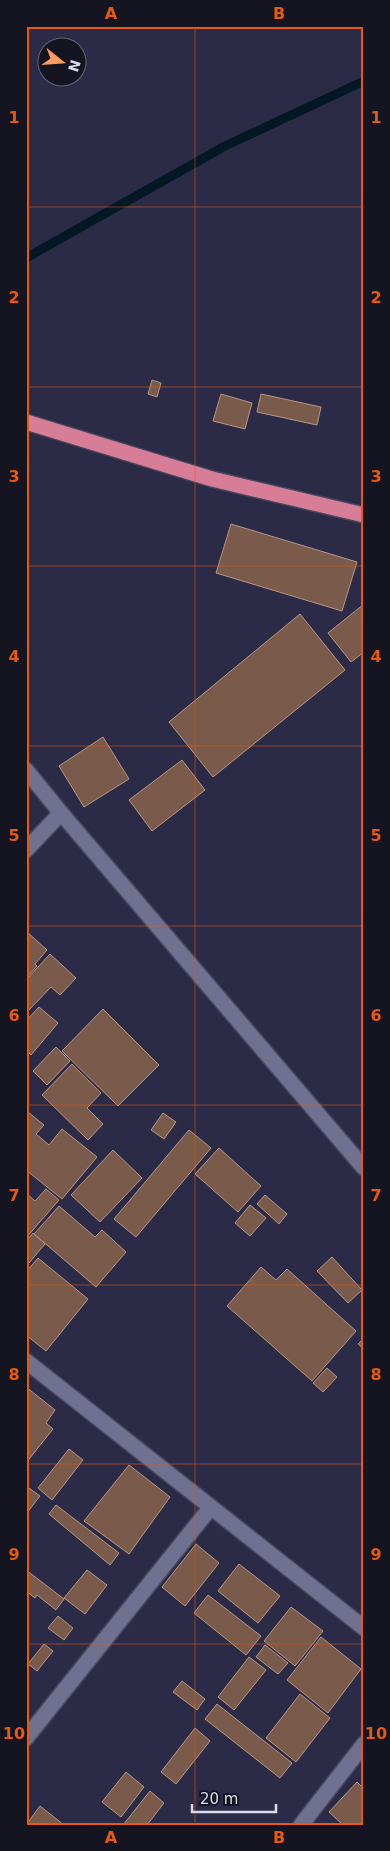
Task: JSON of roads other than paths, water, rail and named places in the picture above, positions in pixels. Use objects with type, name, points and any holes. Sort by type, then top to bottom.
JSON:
[{"type":"highway","points":[[26,422],[212,479],[364,515]]},
{"type":"street","points":[[26,770],[61,814],[364,1168]]},
{"type":"street","points":[[26,850],[61,814]]},
{"type":"street","points":[[26,1361],[364,1628]]},
{"type":"street","points":[[26,1738],[211,1507]]},
{"type":"street","points":[[301,1825],[364,1744]]},
{"type":"waterway","points":[[26,258],[225,146],[364,81]]}]
